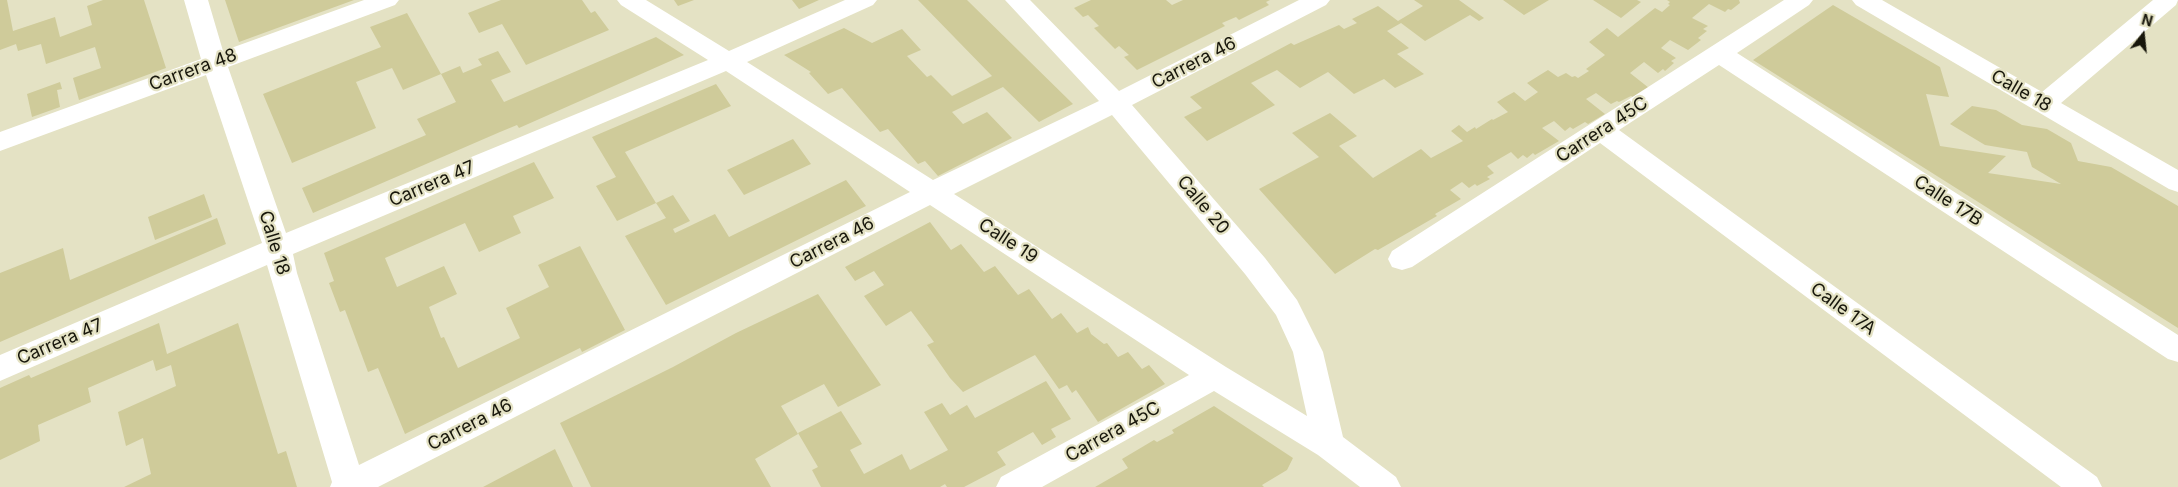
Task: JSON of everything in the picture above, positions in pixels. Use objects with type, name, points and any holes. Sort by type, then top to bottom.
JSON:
[{"type":"street","name":"Calle 18","points":[[196,0],[214,62],[278,248],[283,273],[348,486]]},
{"type":"street","name":"Carrera 48","points":[[0,142],[387,0]]},
{"type":"street","name":"Calle 19","points":[[629,0],[933,192],[1215,376],[1329,445],[1384,487]]},
{"type":"street","name":"Carrera 47","points":[[0,368],[278,248],[728,61],[865,0]]},
{"type":"street","name":"Calle 20","points":[[1017,0],[1116,103],[1255,266],[1287,308],[1308,352],[1329,445]]},
{"type":"street","name":"Carrera 46","points":[[348,486],[933,192],[1116,103],[1318,0]]},
{"type":"street","name":"Carrera 45C","points":[[1402,259],[1801,0]]},
{"type":"street","name":"Calle 18","points":[[1867,0],[2178,182]]},
{"type":"street","points":[[2044,104],[2168,0]]},
{"type":"street","name":"Calle 17B","points":[[1719,53],[2178,350]]},
{"type":"street","name":"Calle 17A","points":[[1601,130],[2086,487]]},
{"type":"street","name":"Carrera 45C","points":[[1012,487],[1215,376]]},
{"type":"building","points":[[0,0],[7,0],[13,31],[55,17],[60,37],[92,25],[87,6],[103,0],[144,0],[166,68],[79,100],[73,78],[101,68],[95,47],[46,64],[41,44],[18,51],[16,44],[0,50]]},
{"type":"building","points":[[225,0],[354,0],[239,42]]},
{"type":"building","points":[[501,0],[582,0],[591,13],[595,11],[609,30],[526,65],[502,24],[479,33],[468,13]]},
{"type":"building","points":[[674,0],[694,0],[678,6]]},
{"type":"building","points":[[792,0],[819,0],[799,9]]},
{"type":"building","points":[[918,0],[967,0],[1073,104],[1039,122],[1003,87],[952,112],[963,124],[987,112],[1012,138],[938,176],[925,161],[918,164],[888,129],[880,132],[842,88],[828,94],[809,73],[811,72],[784,55],[844,28],[872,43],[902,29],[921,50],[907,56],[927,77],[931,75],[952,96],[992,76]]},
{"type":"building","points":[[1091,0],[1166,0],[1172,5],[1183,0],[1270,0],[1266,2],[1269,5],[1239,20],[1236,17],[1222,23],[1225,26],[1137,70],[1124,57],[1129,55],[1119,46],[1115,49],[1094,28],[1099,26],[1088,15],[1083,17],[1074,8]]},
{"type":"building","points":[[1414,0],[1459,0],[1484,18],[1479,21],[1470,15],[1425,41],[1401,23],[1387,31],[1409,48],[1397,54],[1424,74],[1395,88],[1384,79],[1354,94],[1328,72],[1300,88],[1277,70],[1251,83],[1275,105],[1207,141],[1184,117],[1202,108],[1190,97],[1291,43],[1294,45],[1339,25],[1344,29],[1357,23],[1352,19],[1378,6],[1398,21],[1423,6]]},
{"type":"building","points":[[1503,0],[1549,0],[1524,15]]},
{"type":"building","points":[[1593,0],[1637,0],[1641,2],[1621,18]]},
{"type":"building","points":[[1667,0],[1739,0],[1740,3],[1725,12],[1709,4],[1692,18],[1708,26],[1703,29],[1707,31],[1698,38],[1701,40],[1688,50],[1670,40],[1661,48],[1676,58],[1671,61],[1674,63],[1665,71],[1663,69],[1658,73],[1644,62],[1630,73],[1649,88],[1633,97],[1631,96],[1611,104],[1596,93],[1586,99],[1605,114],[1588,124],[1585,122],[1573,129],[1570,127],[1565,131],[1554,121],[1542,128],[1559,141],[1535,155],[1533,153],[1527,158],[1523,155],[1518,159],[1511,152],[1487,166],[1494,173],[1487,177],[1490,179],[1469,188],[1462,182],[1450,190],[1461,199],[1435,214],[1437,216],[1378,250],[1375,249],[1335,274],[1259,189],[1319,157],[1292,133],[1330,113],[1357,136],[1339,146],[1373,178],[1421,149],[1431,158],[1463,141],[1451,131],[1459,125],[1467,132],[1475,127],[1476,129],[1508,112],[1497,102],[1505,97],[1514,92],[1525,101],[1538,92],[1527,83],[1548,70],[1558,77],[1566,73],[1578,78],[1589,71],[1586,69],[1605,55],[1589,42],[1607,28],[1618,37],[1655,8],[1662,12],[1670,5],[1668,4],[1670,2]]},
{"type":"building","points":[[1833,5],[1940,67],[1949,97],[1926,94],[1940,146],[2006,156],[1988,173],[2061,184],[2032,167],[2027,152],[1985,145],[1950,124],[1972,106],[1996,110],[2022,125],[2047,129],[2071,143],[2078,161],[2111,167],[2178,206],[2178,328],[1753,60]]},
{"type":"building","points":[[407,13],[441,74],[403,90],[392,68],[356,82],[376,128],[292,163],[263,94],[381,47],[370,27]]},
{"type":"building","points":[[656,37],[684,55],[519,128],[517,125],[500,132],[313,213],[302,188],[426,135],[417,119],[456,102],[441,74],[460,66],[463,73],[482,65],[478,59],[498,51],[511,72],[491,80],[504,102]]},
{"type":"building","points":[[60,82],[62,89],[57,90],[60,107],[32,117],[27,94]]},
{"type":"building","points":[[716,84],[731,106],[625,152],[656,203],[617,221],[596,186],[616,177],[592,137]]},
{"type":"building","points":[[793,139],[811,164],[744,195],[727,170]]},
{"type":"building","points":[[534,162],[554,198],[513,216],[521,233],[479,252],[465,223],[385,258],[397,287],[444,266],[457,294],[429,307],[441,338],[444,337],[458,368],[520,338],[506,308],[549,287],[538,265],[580,246],[625,330],[582,352],[580,348],[405,434],[378,368],[368,372],[345,310],[340,312],[329,283],[334,281],[324,253]]},
{"type":"building","points":[[846,180],[866,206],[666,305],[625,236],[666,218],[656,203],[673,195],[690,221],[673,229],[675,233],[715,214],[729,237]]},
{"type":"building","points":[[204,194],[212,217],[155,240],[148,217]]},
{"type":"building","points":[[217,218],[226,244],[0,342],[0,273],[63,248],[70,280]]},
{"type":"building","points":[[930,222],[951,250],[961,244],[984,272],[995,266],[1018,295],[1029,289],[1052,319],[1061,313],[1077,333],[1088,327],[1091,334],[1104,344],[1107,343],[1118,357],[1128,352],[1142,369],[1149,365],[1165,384],[1098,422],[1076,390],[1072,393],[1067,385],[1059,389],[1035,355],[963,392],[950,378],[927,345],[934,342],[911,311],[886,326],[864,296],[884,285],[874,271],[855,281],[845,267]]},
{"type":"building","points":[[818,294],[881,385],[838,407],[824,384],[781,406],[798,434],[755,459],[771,487],[591,487],[560,423],[673,367],[736,333]]},
{"type":"building","points":[[159,323],[167,354],[238,323],[278,454],[286,451],[297,487],[124,487],[151,474],[143,438],[126,446],[118,412],[176,386],[171,365],[156,371],[153,360],[88,388],[91,402],[38,425],[40,441],[0,460],[0,388],[29,375],[31,378]]},
{"type":"building","points":[[1046,381],[1071,419],[1051,429],[1056,437],[1042,445],[1033,432],[997,452],[1006,465],[964,487],[947,487],[945,484],[940,487],[821,487],[812,470],[818,467],[798,433],[841,411],[862,444],[850,450],[864,474],[902,454],[910,470],[948,450],[924,412],[942,403],[950,415],[967,405],[975,418]]},
{"type":"building","points":[[1214,406],[1293,458],[1287,470],[1262,485],[1264,487],[1095,487],[1128,468],[1122,459],[1154,440],[1157,442],[1174,433],[1172,430]]},
{"type":"building","points":[[555,449],[573,487],[483,487]]}]
